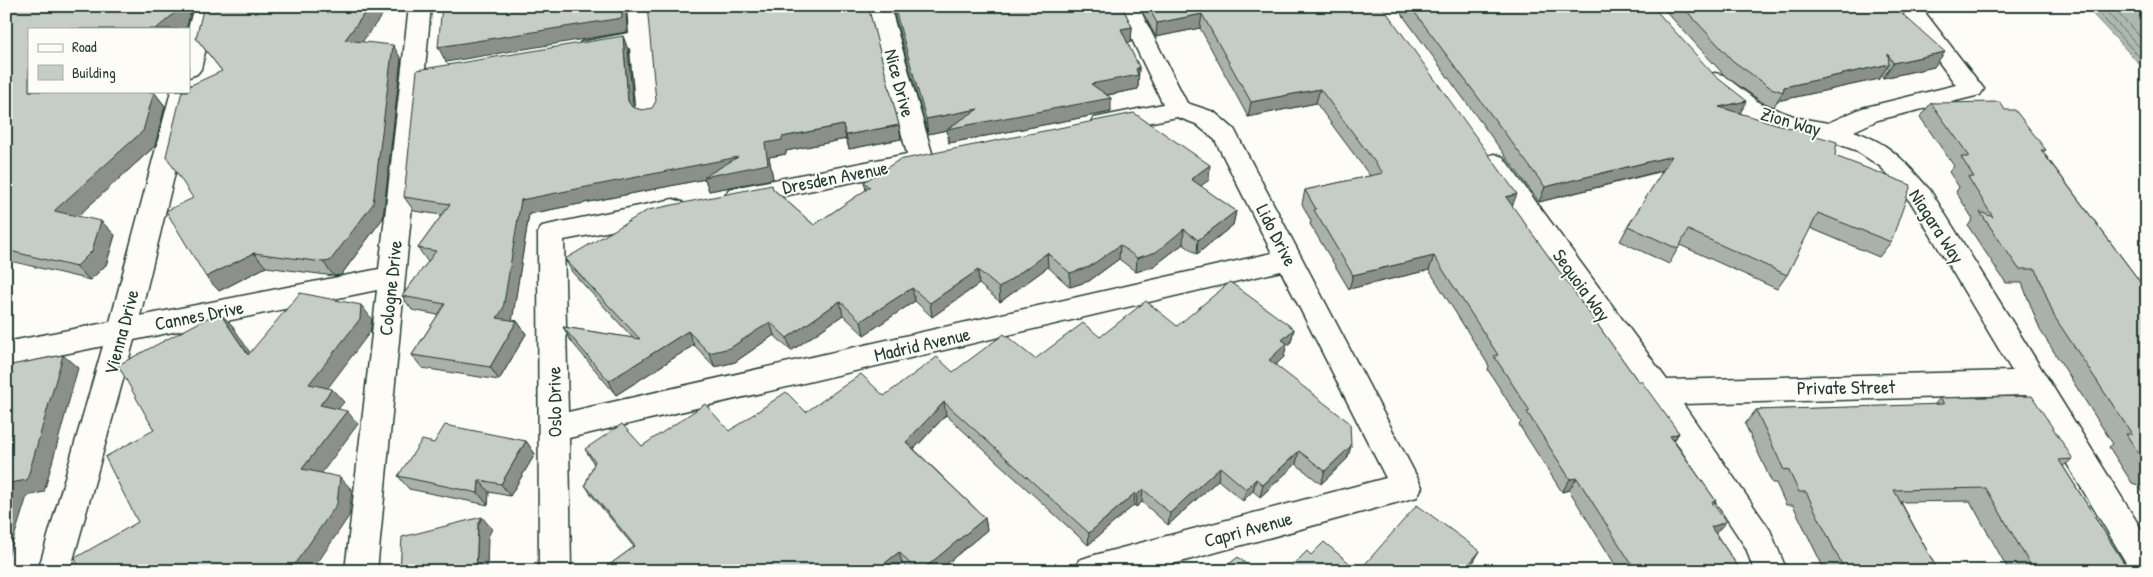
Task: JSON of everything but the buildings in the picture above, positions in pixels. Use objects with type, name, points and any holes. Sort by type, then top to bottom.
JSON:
[{"type":"street","points":[[190,65],[205,6]]},
{"type":"street","name":"Cologne Drive","points":[[361,571],[391,277],[422,76],[420,6]]},
{"type":"street","points":[[638,6],[648,115]]},
{"type":"street","name":"Nice Drive","points":[[879,6],[921,160]]},
{"type":"street","points":[[1083,128],[1178,109],[1126,6]]},
{"type":"street","points":[[1830,132],[1871,114],[1972,89],[1908,6]]},
{"type":"street","points":[[565,52],[641,39]]},
{"type":"street","name":"Zion Way","points":[[1703,69],[1716,82],[1752,110],[1796,126],[1830,132]]},
{"type":"street","name":"Vienna Drive","points":[[54,571],[122,331],[183,92]]},
{"type":"street","name":"Lido Drive","points":[[1178,109],[1205,118],[1225,134],[1406,487]]},
{"type":"street","name":"Niagara Way","points":[[1830,132],[1864,144],[1890,161],[1921,197],[2147,568]]},
{"type":"street","name":"Sequoia Way","points":[[1479,143],[1658,392],[1759,540],[1771,571]]},
{"type":"street","name":"Dresden Avenue","points":[[551,233],[950,155]]},
{"type":"street","name":"Oslo Drive","points":[[551,233],[555,428],[555,571]]},
{"type":"street","name":"Madrid Avenue","points":[[555,428],[1289,259]]},
{"type":"street","name":"Cannes Drive","points":[[6,354],[391,277]]},
{"type":"street","name":"Private Street","points":[[1658,392],[2034,383]]},
{"type":"street","name":"Capri Avenue","points":[[1091,571],[1406,487]]},
{"type":"water","points":[[2085,6],[2147,6],[2147,72]]}]
